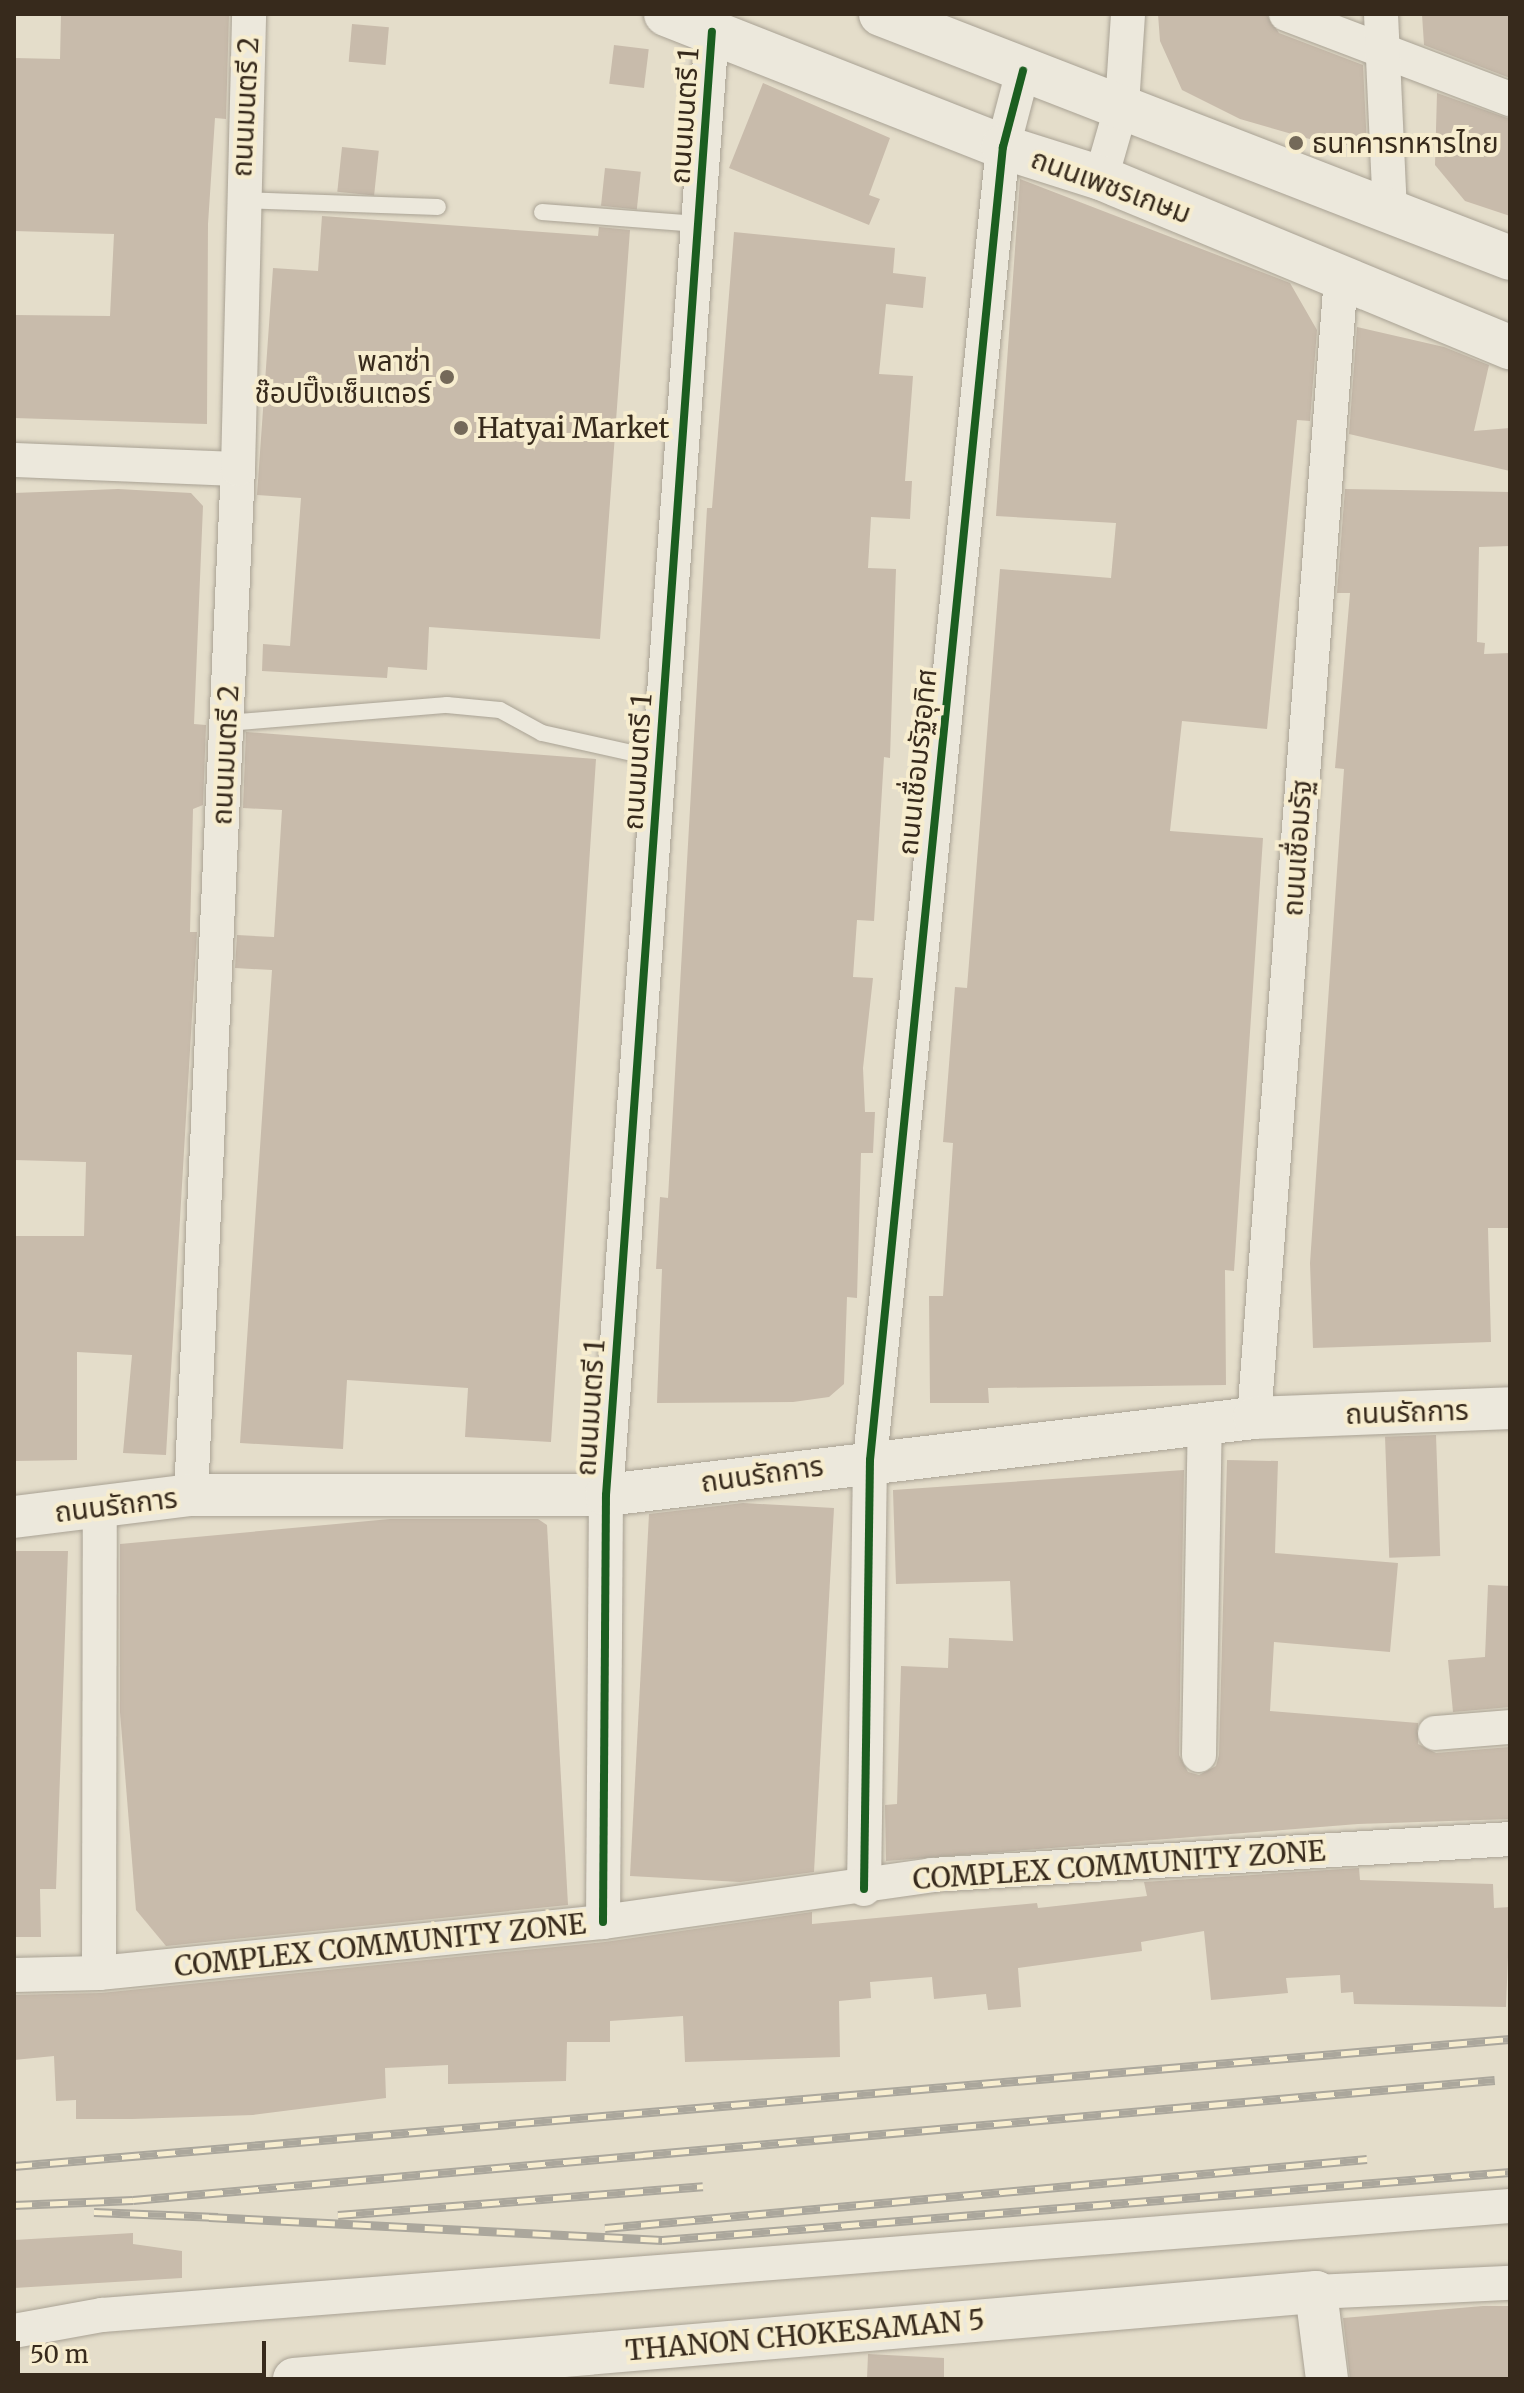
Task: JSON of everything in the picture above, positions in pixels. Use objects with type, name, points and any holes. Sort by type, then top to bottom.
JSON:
[{"type":"main road","name":"ถนนเพชรเกษม","points":[[666,14],[1003,147],[1101,178],[1510,347]]},
{"type":"main road","points":[[881,14],[1510,258]]},
{"type":"street","name":"ถนนมนตรี 2","points":[[191,1495],[238,469],[240,200],[249,14]]},
{"type":"street","points":[[1101,178],[1122,105],[1128,14]]},
{"type":"street","points":[[1286,14],[1510,99]]},
{"type":"street","points":[[1381,14],[1390,212]]},
{"type":"street","name":"ถนนมนตรี 1","points":[[603,1922],[606,1495],[712,32]]},
{"type":"street","name":"ถนนเชื่อมรัฐอุทิศ","points":[[864,1889],[870,1460],[1003,147],[1023,71]]},
{"type":"street","name":"ถนนเชื่อมรัฐ","points":[[1254,1418],[1341,277]]},
{"type":"street","points":[[14,460],[238,469]]},
{"type":"street","name":"ถนนรัถการ","points":[[14,1517],[100,1509],[191,1495],[606,1495],[870,1460],[1254,1418],[1510,1408]]},
{"type":"street","points":[[1199,1755],[1205,1424]]},
{"type":"street","points":[[99,1973],[100,1509]]},
{"type":"street","points":[[1435,1733],[1510,1727]]},
{"type":"street","name":"COMPLEX COMMUNITY ZONE","points":[[14,1975],[99,1973],[603,1922],[864,1889],[932,1875],[1510,1839]]},
{"type":"street","points":[[14,2331],[102,2315],[1510,2206]]},
{"type":"street","points":[[1327,2379],[1316,2292],[1510,2283]]},
{"type":"street","name":"THANON CHOKESAMAN 5","points":[[294,2379],[590,2367],[1316,2292]]},
{"type":"lane","points":[[240,200],[438,207]]},
{"type":"lane","points":[[542,212],[698,224]]},
{"type":"lane","points":[[227,723],[447,705],[500,710],[542,733],[659,759]]},
{"type":"building","points":[[61,14],[229,14],[226,119],[215,118],[208,224],[207,424],[14,418],[14,315],[110,316],[114,234],[14,231],[14,58],[60,59]]},
{"type":"building","points":[[1158,14],[1266,14],[1279,33],[1363,65],[1367,147],[1320,142],[1240,119],[1182,90],[1160,41]]},
{"type":"building","points":[[1422,14],[1510,14],[1510,78],[1424,45]]},
{"type":"building","points":[[352,24],[389,27],[386,65],[349,62]]},
{"type":"building","points":[[614,45],[649,49],[644,88],[609,84]]},
{"type":"building","points":[[763,83],[890,138],[869,195],[880,199],[869,225],[729,168]]},
{"type":"building","points":[[1437,93],[1510,119],[1510,216],[1465,201],[1435,165]]},
{"type":"building","points":[[342,147],[379,151],[374,196],[337,192]]},
{"type":"building","points":[[605,168],[641,172],[637,210],[601,206]]},
{"type":"building","points":[[1020,179],[1290,283],[1317,330],[1310,421],[1297,420],[1267,729],[1182,721],[1170,831],[1263,838],[1234,1271],[1225,1270],[1226,1385],[988,1388],[989,1403],[930,1403],[929,1296],[943,1296],[953,1143],[943,1142],[955,987],[967,988],[1000,569],[1111,578],[1116,523],[996,516]]},
{"type":"building","name":"Hatyai Market","points":[[322,216],[598,236],[599,227],[630,230],[600,639],[429,627],[427,670],[388,667],[387,678],[262,671],[263,644],[290,646],[301,498],[257,495],[273,268],[318,271]]},
{"type":"building","points":[[734,232],[895,248],[893,273],[926,277],[923,308],[886,304],[879,374],[913,376],[905,481],[912,481],[910,519],[871,517],[868,568],[896,569],[890,758],[884,757],[874,921],[857,920],[853,977],[873,978],[863,1068],[865,1112],[875,1112],[873,1153],[861,1153],[857,1298],[847,1297],[844,1384],[829,1397],[793,1402],[657,1403],[662,1269],[656,1269],[660,1197],[668,1198],[707,508],[712,508]]},
{"type":"building","points":[[1357,327],[1444,347],[1489,365],[1474,431],[1510,428],[1510,471],[1349,434]]},
{"type":"building","points":[[118,489],[191,493],[203,506],[194,724],[206,725],[203,805],[193,809],[190,932],[197,932],[166,1455],[123,1453],[132,1355],[77,1352],[77,1460],[14,1461],[14,1236],[84,1236],[86,1162],[14,1160],[14,493]]},
{"type":"building","points":[[1345,489],[1510,492],[1510,546],[1479,547],[1477,642],[1485,643],[1484,654],[1510,653],[1510,1228],[1488,1228],[1491,1342],[1313,1348],[1310,1263],[1344,769],[1335,768],[1350,593],[1337,593]]},
{"type":"building","points":[[246,732],[596,759],[551,1442],[465,1437],[468,1388],[347,1380],[343,1449],[240,1443],[272,970],[235,968],[237,935],[274,937],[282,810],[243,808]]},
{"type":"building","points":[[1436,1435],[1440,1556],[1389,1558],[1385,1437]]},
{"type":"building","points":[[1227,1460],[1278,1461],[1275,1553],[1398,1563],[1390,1652],[1274,1642],[1270,1711],[1418,1723],[1418,1744],[1436,1753],[1510,1747],[1510,1819],[1358,1824],[886,1861],[885,1805],[897,1804],[901,1666],[948,1668],[949,1638],[1013,1641],[1010,1581],[896,1584],[893,1490],[1184,1470],[1179,1755],[1188,1772],[1199,1775],[1216,1766],[1219,1755]]},
{"type":"building","points":[[743,1503],[834,1508],[814,1872],[740,1882],[630,1876],[649,1514]]},
{"type":"building","points":[[390,1519],[538,1519],[547,1525],[568,1905],[166,1946],[136,1910],[120,1712],[120,1544]]},
{"type":"building","points":[[14,1551],[68,1551],[56,1889],[40,1889],[41,1937],[14,1937]]},
{"type":"building","points":[[1488,1585],[1510,1586],[1510,1707],[1453,1712],[1448,1660],[1485,1657]]},
{"type":"building","points":[[1359,1868],[1360,1880],[1493,1884],[1494,1908],[1510,1907],[1506,2007],[1354,2004],[1353,1992],[1341,1993],[1340,1975],[1286,1978],[1288,1993],[1211,2000],[1204,1931],[1141,1942],[1142,1951],[1018,1968],[1021,2007],[988,2010],[986,1994],[934,1999],[932,1977],[870,1982],[871,1998],[839,2001],[840,2057],[685,2062],[683,2016],[610,2021],[610,2042],[567,2042],[566,2081],[448,2084],[448,2065],[385,2068],[386,2098],[253,2115],[132,2119],[76,2119],[76,2100],[56,2101],[54,2056],[14,2060],[14,1995],[101,1993],[605,1942],[812,1912],[812,1924],[1037,1903],[1038,1908],[1147,1896],[1144,1882]]},
{"type":"building","points":[[133,2233],[133,2244],[182,2251],[182,2278],[14,2288],[14,2240]]},
{"type":"building","points":[[1510,2306],[1510,2379],[1350,2379],[1343,2318]]},
{"type":"building","points":[[868,2354],[944,2358],[944,2379],[867,2379]]},
{"type":"railway","points":[[14,2166],[1510,2039]]},
{"type":"railway","points":[[14,2205],[133,2200],[1495,2080]]},
{"type":"railway","points":[[605,2228],[1367,2159]]},
{"type":"railway","points":[[209,2217],[662,2240],[1510,2172]]},
{"type":"railway","points":[[338,2215],[703,2186]]},
{"type":"railway","points":[[94,2212],[218,2217]]},
{"type":"cycle path","points":[[603,1922],[606,1495],[712,32]]},
{"type":"cycle path","points":[[864,1889],[870,1460],[1003,147],[1023,71]]},
{"type":"place","name":"ธนาคารทหารไทย","points":[[1296,143]]},
{"type":"place","name":"พลาซ่า ช๊อปปิ๊งเซ็นเตอร์","points":[[447,377]]},
{"type":"place","name":"Hatyai Market","points":[[461,428]]}]
